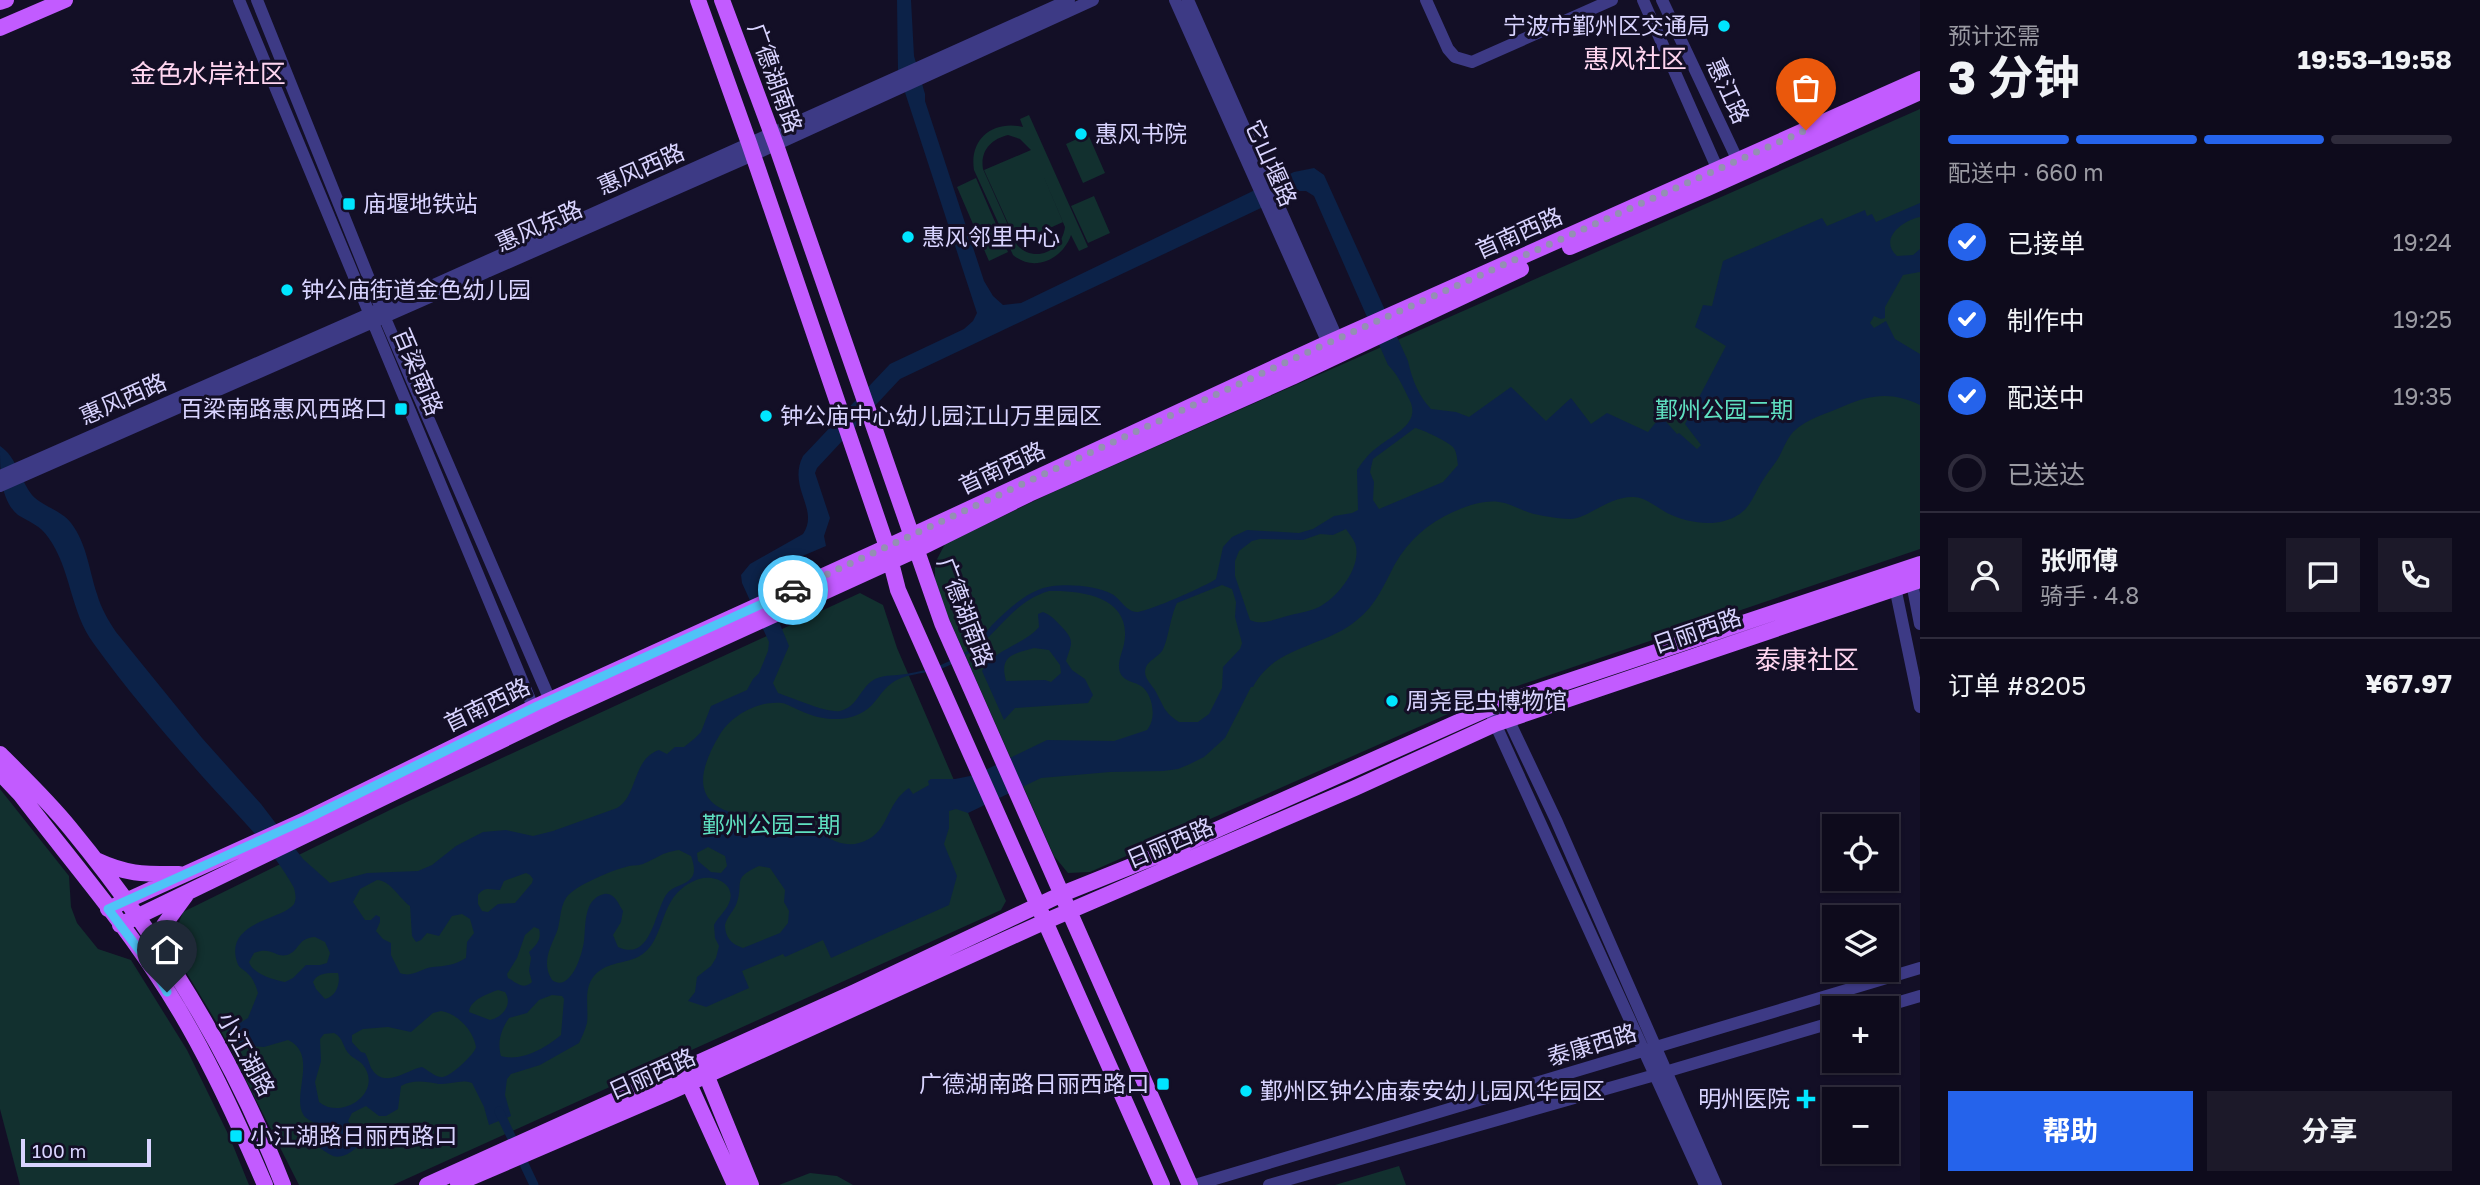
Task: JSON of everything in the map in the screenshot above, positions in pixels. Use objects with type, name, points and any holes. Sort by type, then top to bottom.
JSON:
[{"type":"main road","points":[[0,2],[6,0]]},
{"type":"main road","points":[[0,28],[65,0]]},
{"type":"main road","name":"广德湖南路","points":[[698,0],[751,149],[898,590],[1162,1185]]},
{"type":"main road","name":"广德湖南路","points":[[722,0],[774,139],[942,623],[1190,1185]]},
{"type":"main road","name":"首南西路","points":[[914,543],[1333,341],[1920,79]]},
{"type":"main road","name":"首南西路","points":[[108,909],[888,554],[1292,377],[1534,263],[1920,92]]},
{"type":"main road","name":"日丽西路","points":[[427,1185],[497,1160],[686,1077],[855,992],[1062,894],[1498,714],[1920,564]]},
{"type":"main road","name":"日丽西路","points":[[704,1068],[1355,788],[1498,714],[1916,582]]},
{"type":"main road","name":"首南西路","points":[[120,925],[536,715]]},
{"type":"main road","name":"小江湖路","points":[[0,754],[69,826],[166,962],[215,1037],[260,1126],[283,1185]]},
{"type":"main road","name":"小江湖路","points":[[0,773],[20,794],[156,972],[243,1135],[265,1185]]},
{"type":"main road","points":[[93,859],[118,871],[185,874]]},
{"type":"main road","points":[[166,962],[164,925],[189,891]]},
{"type":"main road","points":[[704,1068],[751,1185]]},
{"type":"main road","points":[[686,1077],[735,1185]]},
{"type":"main road","name":"日丽西路","points":[[452,1185],[497,1160]]},
{"type":"street","name":"百梁南路","points":[[239,0],[553,707]]},
{"type":"street","name":"百梁南路","points":[[257,0],[377,315],[536,715]]},
{"type":"street","points":[[774,139],[923,72],[1069,0]]},
{"type":"street","points":[[923,72],[1094,0]]},
{"type":"street","name":"它山堰路","points":[[1175,0],[1333,341]]},
{"type":"street","name":"它山堰路","points":[[1188,0],[1333,341]]},
{"type":"street","points":[[1426,0],[1448,49],[1455,57],[1472,62],[1612,0]]},
{"type":"street","name":"惠江路","points":[[1643,0],[1718,170]]},
{"type":"street","name":"惠江路","points":[[1662,0],[1738,161]]},
{"type":"street","name":"惠风西路","points":[[0,476],[377,315],[774,139]]},
{"type":"street","points":[[0,486],[377,315]]},
{"type":"street","points":[[1916,582],[1920,624]]},
{"type":"street","points":[[1895,587],[1920,707]]},
{"type":"street","points":[[1498,714],[1650,1050],[1705,1185]]},
{"type":"street","name":"泰康西路","points":[[1195,1185],[1920,968]]},
{"type":"street","points":[[1899,1002],[1920,996]]},
{"type":"street","name":"泰康西路","points":[[1269,1185],[1822,1026]]},
{"type":"street","points":[[1660,1074],[1716,1185]]},
{"type":"green space","name":"鄞州公园二期","points":[[1920,109],[1920,549],[1491,695],[1090,872],[1068,873],[1054,856],[935,587],[935,563],[945,544],[1049,494]]},
{"type":"green space","points":[[1029,115],[1088,247],[1079,251],[1071,235],[1062,251],[1055,257],[1038,263],[1030,263],[1013,255],[974,170],[975,149],[980,140],[993,129],[1002,126],[1023,127],[1020,119]],"holes":[[[1008,135],[1020,139],[1031,150],[984,170],[1017,243],[1063,222],[1065,227],[1059,243],[1047,252],[1032,254],[1017,245],[983,169],[985,151],[996,139]]]},
{"type":"green space","points":[[1088,134],[1105,173],[1083,183],[1066,144]]},
{"type":"green space","points":[[976,178],[1008,252],[989,261],[957,187]]},
{"type":"green space","points":[[1094,196],[1110,233],[1088,243],[1071,206]]},
{"type":"green space","name":"鄞州公园三期","points":[[860,593],[883,605],[897,648],[1006,901],[1001,910],[393,1185],[299,1185],[217,1023],[180,962],[175,943],[176,930],[183,912],[398,806]]},
{"type":"green space","points":[[0,789],[69,876],[71,907],[77,923],[98,949],[131,960],[187,1050],[230,1138],[249,1185],[20,1185],[0,1109]]},
{"type":"green space","points":[[1399,1166],[1406,1185],[1335,1185]]},
{"type":"green space","points":[[810,1173],[837,1176],[853,1185],[779,1185]]},
{"type":"water","points":[[897,0],[911,0],[914,56],[925,101],[984,281],[993,296],[1003,305],[1021,303],[1294,172],[1314,168],[1324,175],[1408,361],[1416,386],[1431,409],[1456,412],[1469,417],[1511,387],[1546,421],[1571,398],[1591,424],[1607,413],[1648,432],[1661,416],[1677,434],[1697,449],[1701,445],[1685,424],[1726,346],[1695,327],[1703,305],[1712,306],[1723,261],[1822,218],[1827,226],[1865,210],[1867,216],[1872,214],[1876,222],[1920,203],[1920,217],[1900,226],[1891,237],[1890,243],[1897,256],[1913,255],[1920,249],[1920,272],[1903,275],[1885,307],[1885,318],[1874,316],[1870,323],[1874,328],[1886,321],[1895,339],[1920,354],[1920,405],[1891,396],[1873,397],[1804,423],[1791,435],[1746,509],[1724,521],[1702,523],[1687,520],[1634,497],[1616,500],[1570,519],[1534,514],[1499,502],[1475,504],[1453,512],[1435,521],[1406,547],[1374,601],[1357,620],[1330,636],[1287,655],[1262,673],[1251,687],[1225,738],[1204,757],[1178,769],[1163,771],[1041,778],[968,813],[956,809],[949,811],[949,828],[944,844],[957,876],[949,905],[831,958],[823,940],[785,957],[783,954],[742,971],[749,988],[706,1007],[688,1001],[695,992],[697,977],[711,966],[716,958],[719,946],[714,925],[728,906],[731,896],[723,882],[711,878],[699,879],[675,895],[648,950],[638,957],[604,968],[594,976],[587,993],[587,1023],[579,1043],[540,1065],[511,1074],[507,1079],[505,1095],[511,1116],[489,1125],[484,1107],[472,1083],[410,1082],[401,1086],[398,1109],[386,1116],[379,1116],[366,1106],[352,1113],[348,1121],[360,1133],[361,1138],[357,1147],[343,1156],[331,1155],[318,1147],[316,1139],[319,1126],[305,1117],[301,1109],[303,1066],[297,1047],[288,1040],[264,1047],[235,1045],[227,1031],[248,1018],[258,993],[252,978],[237,962],[235,948],[239,938],[246,930],[294,904],[294,888],[263,844],[160,728],[94,644],[80,618],[56,549],[42,530],[12,509],[4,493],[0,446],[14,462],[32,495],[67,519],[76,531],[101,604],[116,632],[202,738],[261,804],[303,859],[330,883],[367,873],[418,871],[483,832],[506,830],[533,836],[617,808],[629,795],[639,769],[650,755],[659,750],[667,754],[675,747],[684,747],[701,732],[711,706],[747,690],[759,673],[769,642],[742,583],[741,575],[750,564],[803,534],[808,516],[799,478],[803,456],[890,364],[964,329],[977,313],[898,71]],"holes":[[[1297,191],[1306,191],[1314,196],[1388,365],[1400,380],[1412,406],[1410,420],[1406,426],[1373,451],[1357,470],[1358,510],[1334,516],[1313,529],[1299,533],[1247,530],[1232,537],[1223,547],[1216,579],[1143,611],[1129,609],[1112,594],[1096,588],[1065,585],[1038,590],[1014,605],[992,625],[977,644],[958,657],[924,670],[875,679],[851,705],[840,711],[818,708],[778,693],[773,683],[789,646],[765,588],[764,579],[786,563],[826,546],[824,536],[830,518],[815,473],[900,379]],[[1415,428],[1446,442],[1455,451],[1458,465],[1443,482],[1379,509],[1373,500],[1374,482],[1370,472],[1373,459]],[[1346,529],[1357,552],[1347,580],[1334,596],[1315,609],[1269,621],[1250,620],[1235,576],[1235,561],[1239,551],[1252,541],[1260,539],[1303,540],[1320,534],[1333,535]],[[1222,585],[1232,589],[1236,602],[1235,617],[1242,643],[1240,649],[1223,667],[1222,688],[1209,714],[1198,722],[1179,722],[1170,715],[1145,674],[1147,665],[1164,647],[1177,603]],[[1049,591],[1090,595],[1113,607],[1121,616],[1125,628],[1120,672],[1124,678],[1145,690],[1151,701],[1153,713],[1147,730],[1114,741],[1047,740],[975,775],[955,779],[931,779],[928,781],[929,785],[913,794],[909,788],[906,790],[893,805],[876,834],[853,844],[827,838],[799,816],[749,818],[715,805],[708,797],[703,778],[708,757],[724,729],[746,711],[764,704],[782,703],[824,718],[840,719],[856,715],[867,709],[897,680],[943,668],[964,657],[1018,608]],[[708,847],[725,856],[727,866],[721,873],[711,872],[698,861],[697,853]],[[679,850],[691,856],[694,872],[689,880],[666,895],[650,934],[638,948],[629,950],[618,947],[613,935],[621,922],[623,911],[613,896],[604,894],[597,897],[589,907],[583,948],[574,971],[564,982],[552,980],[547,968],[548,957],[566,898],[577,888],[595,879],[622,868],[643,864],[668,852]],[[759,866],[770,868],[785,890],[784,902],[789,911],[788,923],[780,933],[743,948],[730,940],[725,925],[736,905],[744,874]],[[526,873],[533,879],[515,903],[498,904],[488,912],[482,911],[478,904],[478,895],[485,889],[500,890],[504,881]],[[377,880],[391,887],[410,906],[412,936],[416,942],[427,933],[439,936],[452,916],[462,914],[470,919],[474,933],[467,942],[466,958],[450,965],[405,974],[400,973],[391,955],[391,943],[376,931],[380,917],[376,915],[371,920],[365,920],[353,902],[360,889]],[[534,927],[539,929],[539,939],[529,952],[532,982],[520,985],[508,978],[507,974],[517,958],[525,935]],[[315,937],[325,942],[330,953],[327,963],[306,965],[285,982],[259,973],[249,962],[254,953],[260,951],[287,955],[302,942]],[[338,973],[339,981],[335,993],[325,999],[313,982],[318,976]],[[498,990],[505,992],[508,1001],[503,1013],[490,1020],[469,1012],[472,1004]],[[552,995],[562,996],[564,999],[561,1035],[541,1049],[525,1055],[501,1056],[500,1036],[509,1018],[527,1013],[539,1000]],[[441,1011],[464,1024],[476,1047],[462,1064],[443,1077],[422,1067],[395,1077],[382,1078],[371,1068],[365,1053],[352,1042],[352,1035],[363,1029],[388,1027],[411,1032],[433,1013]],[[334,1033],[340,1037],[350,1055],[363,1065],[368,1075],[368,1085],[358,1101],[339,1108],[328,1107],[319,1102],[315,1082],[321,1061],[320,1039],[324,1034]]]},
{"type":"water","points":[[1043,612],[1050,616],[1069,635],[1071,646],[1066,661],[1072,670],[1085,679],[1093,695],[1088,703],[1015,708],[1004,720],[982,671],[994,657],[1039,627],[1038,614]],"holes":[[[1034,648],[1049,650],[1060,665],[1061,673],[1051,682],[1006,681],[1004,666],[1010,657]]]},
{"type":"waterway","points":[[499,1111],[534,1185]]},
{"type":"way so far","points":[[793,590],[1319,347],[1806,130]]},
{"type":"place","name":"宁波市鄞州区交通局","points":[[1724,26]]},
{"type":"place","name":"惠风书院","points":[[1081,134]]},
{"type":"place","name":"庙堰地铁站","points":[[349,204]]},
{"type":"place","name":"惠风邻里中心","points":[[908,237]]},
{"type":"place","name":"钟公庙街道金色幼儿园","points":[[287,290]]},
{"type":"place","name":"百梁南路惠风西路口","points":[[401,409]]},
{"type":"place","name":"钟公庙中心幼儿园江山万里园区","points":[[766,416]]},
{"type":"place","name":"周尧昆虫博物馆","points":[[1392,701]]},
{"type":"place","name":"广德湖南路日丽西路口","points":[[1163,1084]]},
{"type":"place","name":"鄞州区钟公庙泰安幼儿园风华园区","points":[[1246,1091]]},
{"type":"place","name":"明州医院","points":[[1806,1099]]},
{"type":"place","name":"小江湖路日丽西路口","points":[[236,1136]]},
{"type":"district","name":"惠风社区","points":[[1635,59]]},
{"type":"district","name":"金色水岸社区","points":[[208,74]]},
{"type":"district","name":"泰康社区","points":[[1807,660]]},
{"type":"route","points":[[167,992],[156,972],[108,909],[307,819],[537,706],[793,590]]}]
